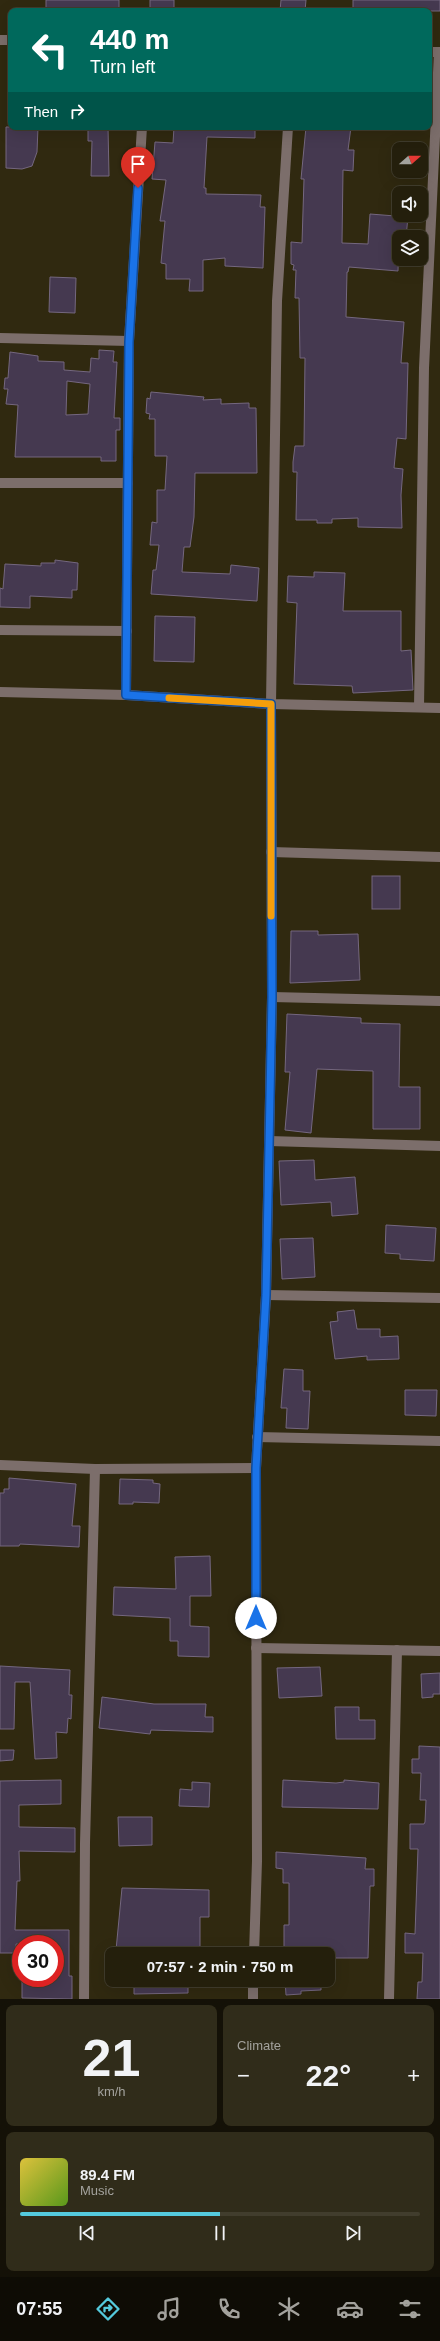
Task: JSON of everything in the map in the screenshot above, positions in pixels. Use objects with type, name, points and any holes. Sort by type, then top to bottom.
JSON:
[{"type":"street","points":[[419,707],[424,368],[436,52]]},
{"type":"street","points":[[126,695],[129,342],[142,130]]},
{"type":"street","points":[[254,1947],[257,1861],[256,1468],[266,1295],[272,997],[271,704],[277,301],[288,130]]},
{"type":"street","points":[[0,338],[129,342]]},
{"type":"street","points":[[0,484],[128,483]]},
{"type":"street","points":[[0,630],[127,631]]},
{"type":"street","points":[[0,692],[126,695],[271,704],[440,708]]},
{"type":"street","points":[[271,852],[440,857]]},
{"type":"street","points":[[272,997],[440,1001]]},
{"type":"street","points":[[269,1141],[440,1146]]},
{"type":"street","points":[[266,1295],[440,1298]]},
{"type":"street","points":[[257,1437],[440,1441]]},
{"type":"street","points":[[0,1465],[96,1469],[256,1468]]},
{"type":"street","points":[[84,1999],[85,1843],[96,1469]]},
{"type":"street","points":[[256,1648],[440,1651]]},
{"type":"street","points":[[389,1999],[396,1650]]},
{"type":"street","points":[[253,1987],[253,1999]]},
{"type":"building","points":[[46,0],[119,0],[119,8],[46,8]]},
{"type":"building","points":[[150,0],[174,0],[174,8],[150,8]]},
{"type":"building","points":[[281,0],[306,0],[305,8],[280,8]]},
{"type":"building","points":[[353,0],[440,0],[440,11],[432,11],[432,8],[353,8]]},
{"type":"building","points":[[6,127],[8,127],[8,130],[38,130],[37,152],[32,166],[22,169],[6,168]]},
{"type":"building","points":[[88,130],[108,130],[109,176],[91,176],[92,141],[88,141]]},
{"type":"building","points":[[174,130],[255,130],[255,138],[207,137],[204,188],[206,188],[206,194],[261,195],[260,207],[265,207],[263,268],[225,266],[225,258],[203,260],[203,291],[189,291],[190,279],[166,279],[166,264],[161,263],[165,221],[160,221],[166,180],[152,179],[155,142],[173,143]]},
{"type":"building","points":[[306,130],[351,130],[348,150],[354,150],[353,171],[343,170],[342,243],[368,244],[370,214],[392,216],[392,222],[408,222],[407,230],[392,230],[392,266],[398,266],[398,271],[349,267],[347,272],[346,317],[404,322],[401,363],[408,363],[406,439],[397,438],[394,468],[403,469],[401,495],[402,528],[358,527],[358,518],[332,519],[332,523],[317,523],[317,520],[296,520],[297,472],[293,472],[293,462],[295,446],[304,446],[305,358],[300,358],[299,298],[295,298],[296,270],[293,270],[294,265],[291,264],[291,242],[302,243],[304,179],[301,179]]},
{"type":"building","points":[[50,277],[76,278],[75,313],[49,312]]},
{"type":"building","points":[[99,350],[114,351],[113,362],[117,362],[114,418],[120,418],[120,430],[116,430],[116,461],[101,461],[101,457],[15,457],[18,405],[6,404],[8,389],[4,389],[5,378],[8,378],[10,352],[38,356],[38,361],[64,362],[64,370],[90,372],[91,358],[99,359]],"holes":[[[67,381],[90,384],[88,414],[66,415]]]},
{"type":"building","points":[[151,392],[204,397],[203,400],[221,399],[221,404],[249,403],[249,408],[256,408],[257,473],[195,473],[194,517],[190,547],[184,547],[182,572],[230,574],[231,565],[259,568],[257,601],[151,594],[153,570],[156,570],[159,545],[150,545],[152,522],[157,523],[157,490],[165,490],[167,456],[155,456],[155,419],[149,419],[150,414],[146,413],[147,398],[150,399]]},
{"type":"building","points":[[55,560],[78,563],[77,590],[72,590],[72,598],[30,596],[30,608],[0,607],[0,588],[3,589],[5,564],[41,566],[41,563],[55,563]]},
{"type":"building","points":[[314,572],[345,573],[343,611],[401,611],[401,651],[411,650],[413,690],[353,693],[352,686],[294,684],[297,603],[287,602],[288,576],[314,577]]},
{"type":"building","points":[[155,616],[195,617],[194,662],[154,661]]},
{"type":"building","points":[[372,876],[400,876],[400,909],[372,909]]},
{"type":"building","points":[[291,931],[318,931],[318,935],[358,934],[360,980],[290,983]]},
{"type":"building","points":[[287,1014],[361,1018],[361,1023],[400,1024],[399,1087],[420,1087],[420,1129],[373,1129],[373,1071],[317,1069],[311,1133],[285,1130],[290,1072],[285,1072]]},
{"type":"building","points":[[314,1160],[315,1180],[355,1177],[358,1214],[332,1216],[331,1202],[281,1205],[279,1161]]},
{"type":"building","points":[[386,1225],[436,1228],[434,1261],[400,1259],[400,1254],[385,1253]]},
{"type":"building","points":[[313,1238],[315,1277],[282,1279],[280,1239]]},
{"type":"building","points":[[354,1310],[357,1329],[380,1329],[380,1337],[398,1336],[399,1359],[367,1360],[367,1356],[335,1359],[330,1322],[338,1321],[337,1312]]},
{"type":"building","points":[[284,1369],[303,1370],[303,1391],[310,1391],[308,1429],[286,1428],[287,1408],[281,1408]]},
{"type":"building","points":[[405,1390],[437,1390],[436,1416],[405,1415]]},
{"type":"building","points":[[9,1478],[76,1484],[72,1526],[80,1526],[79,1547],[20,1544],[19,1546],[0,1546],[0,1493],[4,1493],[4,1489],[9,1489]]},
{"type":"building","points":[[120,1479],[153,1480],[153,1483],[160,1484],[159,1503],[133,1502],[133,1504],[119,1504]]},
{"type":"building","points":[[210,1556],[211,1596],[190,1596],[190,1626],[209,1627],[209,1657],[178,1656],[178,1641],[170,1641],[170,1618],[113,1615],[114,1587],[176,1589],[175,1557]]},
{"type":"building","points":[[0,1666],[70,1670],[69,1695],[72,1695],[71,1719],[68,1718],[67,1733],[56,1732],[57,1758],[35,1759],[30,1682],[15,1682],[14,1729],[0,1729]]},
{"type":"building","points":[[320,1667],[322,1696],[279,1698],[277,1668]]},
{"type":"building","points":[[440,1673],[440,1694],[433,1694],[433,1697],[422,1698],[421,1674]]},
{"type":"building","points":[[102,1697],[154,1704],[206,1704],[205,1717],[213,1717],[213,1732],[151,1730],[150,1734],[99,1728]]},
{"type":"building","points":[[335,1707],[359,1707],[359,1720],[375,1720],[375,1739],[336,1739]]},
{"type":"building","points":[[419,1746],[440,1747],[440,1999],[417,1999],[418,1982],[422,1982],[423,1953],[405,1953],[405,1933],[415,1934],[418,1849],[410,1849],[410,1824],[424,1824],[425,1822],[426,1800],[420,1800],[421,1773],[412,1773],[412,1759],[419,1759]]},
{"type":"building","points":[[0,1750],[14,1750],[13,1760],[0,1761]]},
{"type":"building","points":[[61,1780],[61,1804],[19,1805],[19,1827],[75,1828],[75,1852],[19,1851],[20,1881],[17,1881],[15,1930],[69,1930],[69,1976],[72,1976],[72,1999],[22,1998],[22,1987],[64,1987],[64,1935],[12,1935],[12,1953],[0,1953],[0,1781]]},
{"type":"building","points":[[283,1780],[336,1783],[344,1782],[344,1780],[379,1783],[378,1809],[282,1807]]},
{"type":"building","points":[[192,1782],[210,1783],[209,1807],[179,1806],[180,1789],[192,1790]]},
{"type":"building","points":[[118,1817],[152,1817],[152,1845],[119,1846]]},
{"type":"building","points":[[276,1852],[366,1858],[365,1869],[374,1869],[374,1886],[370,1886],[368,1958],[335,1958],[335,1947],[284,1947],[284,1925],[289,1925],[289,1883],[283,1883],[283,1869],[276,1868]]},
{"type":"building","points":[[122,1888],[209,1890],[209,1917],[200,1917],[200,1947],[116,1947]]},
{"type":"building","points":[[134,1987],[188,1987],[188,1993],[134,1994]]},
{"type":"building","points":[[285,1987],[321,1987],[321,1990],[301,1991],[301,1994],[286,1995]]},
{"type":"slow traffic","points":[[169,698],[271,704],[271,916]]},
{"type":"route","points":[[138,188],[129,342],[126,695],[271,704],[272,997],[266,1295],[256,1468],[256,1618]]}]
